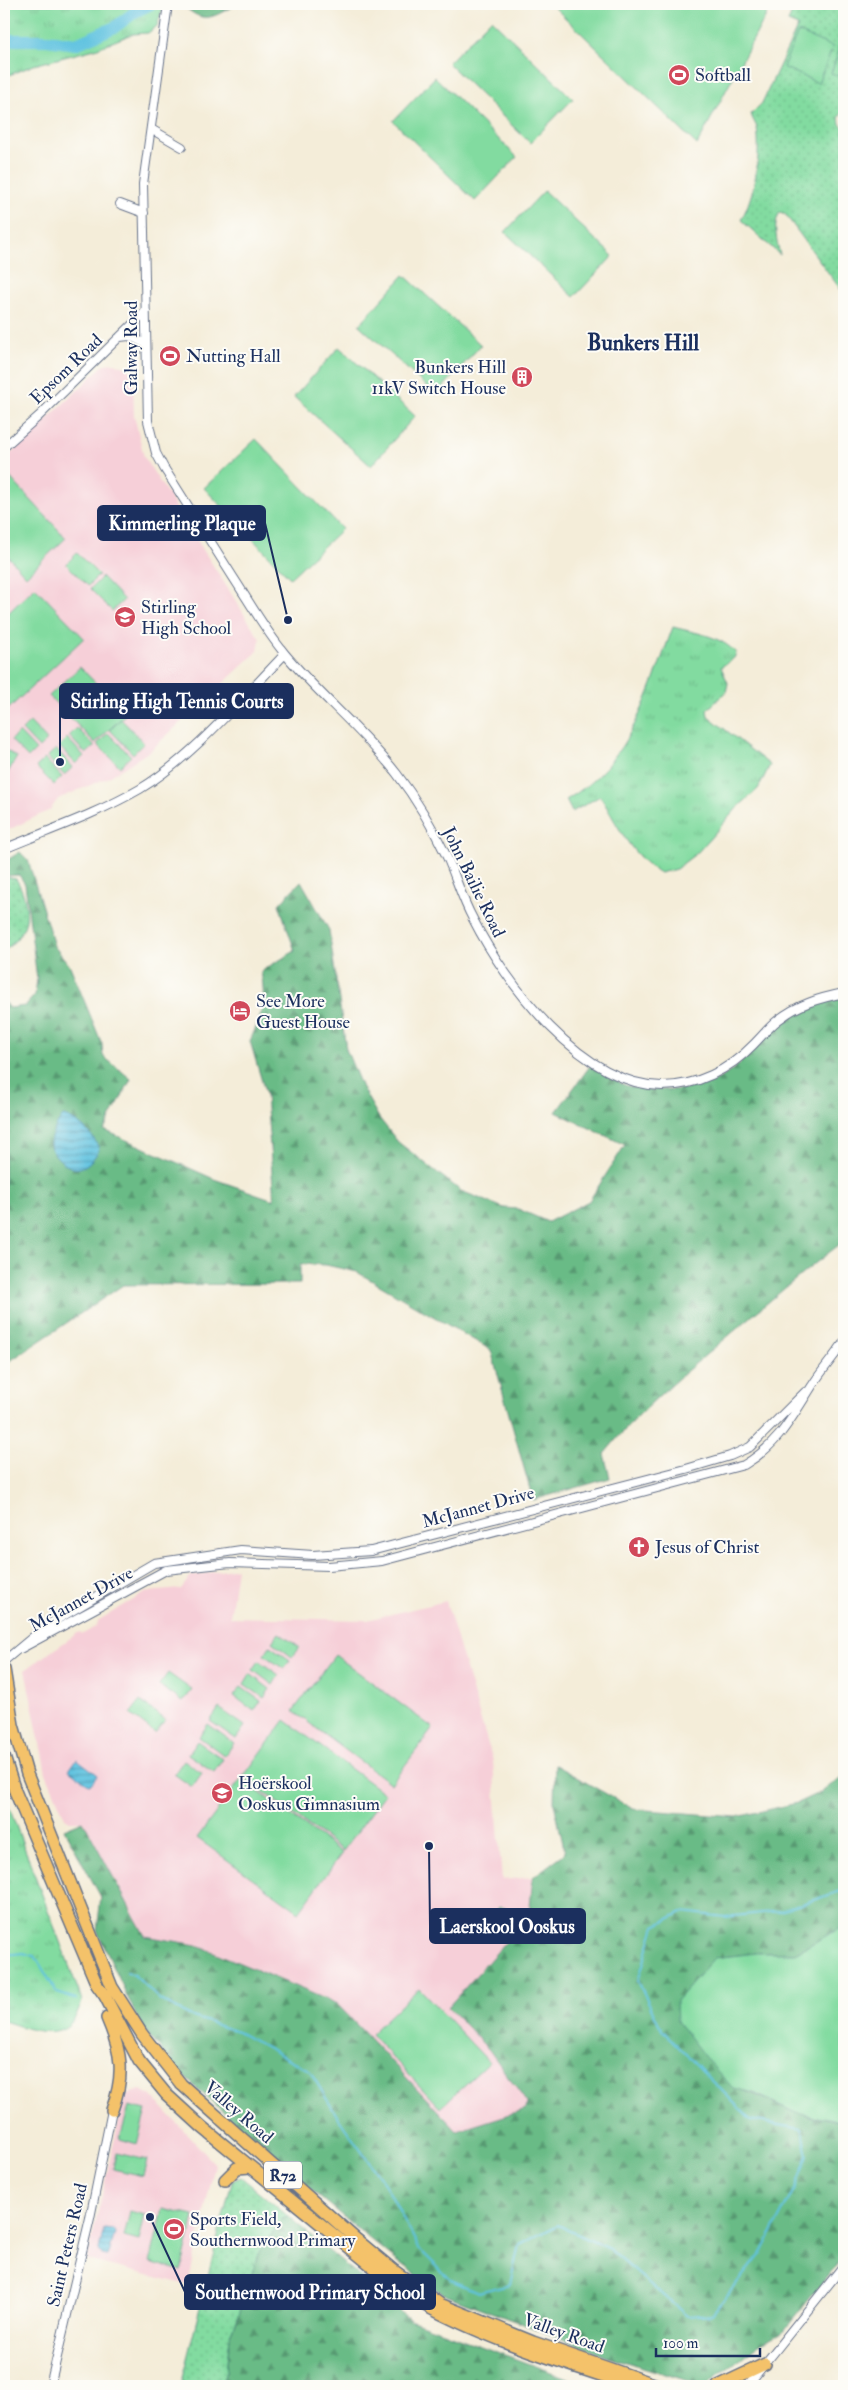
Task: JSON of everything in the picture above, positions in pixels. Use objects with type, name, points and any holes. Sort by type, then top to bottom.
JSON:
[{"type":"highway","name":"Valley Road","points":[[4,1669],[13,1726],[20,1752],[44,1818],[112,1987],[155,2052],[180,2084],[357,2240],[440,2304],[533,2342],[660,2386]]},
{"type":"highway","name":"Valley Road","points":[[4,1757],[15,1791],[45,1858],[97,1985],[105,1996],[129,2044],[160,2087],[202,2128],[383,2277],[410,2297],[438,2313],[518,2346],[634,2386]]},
{"type":"highway","points":[[97,1985],[99,1999],[117,2043],[120,2060],[120,2080],[112,2110]]},
{"type":"highway","points":[[194,2096],[233,2136],[235,2154]]},
{"type":"highway","points":[[225,2180],[237,2168],[251,2167]]},
{"type":"highway","points":[[718,2386],[765,2364]]},
{"type":"street","name":"Galway Road","points":[[168,5],[143,184],[148,421],[156,453],[264,626],[285,654]]},
{"type":"street","points":[[151,129],[182,147]]},
{"type":"street","points":[[120,204],[144,213]]},
{"type":"street","name":"Epsom Road","points":[[4,447],[39,416],[146,311]]},
{"type":"street","points":[[120,337],[129,336],[146,344]]},
{"type":"street","points":[[4,849],[92,812],[140,789],[207,734],[285,654]]},
{"type":"street","name":"John Bailie Road","points":[[285,654],[396,772],[424,812],[448,858],[471,916],[492,952],[517,988],[560,1034],[600,1066],[615,1075],[646,1084],[673,1085],[700,1079],[727,1067],[780,1018],[813,1000],[844,993]]},
{"type":"street","name":"McJannet Drive","points":[[20,1649],[159,1573],[182,1567],[230,1563],[329,1566],[382,1561],[724,1472],[744,1465],[764,1450],[793,1420],[812,1386],[844,1342]]},
{"type":"street","name":"McJannet Drive","points":[[20,1649],[38,1632],[58,1619],[154,1563],[242,1550],[313,1555],[371,1551],[730,1456],[750,1447],[812,1386]]},
{"type":"street","points":[[178,1558],[182,1567]]},
{"type":"street","points":[[58,1619],[74,1614],[80,1617]]},
{"type":"street","points":[[4,1661],[20,1649]]},
{"type":"street","name":"Saint Peters Road","points":[[50,2386],[112,2110]]},
{"type":"street","points":[[747,2386],[844,2265]]},
{"type":"shaded area","name":"Stirling High School","points":[[115,363],[129,369],[133,377],[134,415],[144,457],[260,639],[258,651],[150,751],[109,777],[58,799],[50,810],[4,832],[4,460],[105,364]]},
{"type":"shaded area","points":[[237,1568],[230,1617],[367,1620],[446,1601],[493,1761],[502,1880],[533,1877],[529,1916],[448,2007],[490,2051],[527,2103],[526,2109],[457,2131],[337,2004],[197,1945],[145,1936],[83,1821],[70,1821],[65,1818],[46,1773],[25,1670],[79,1632],[83,1634],[90,1630],[97,1625],[99,1620],[147,1592],[181,1589],[191,1576]]},
{"type":"shaded area","points":[[141,2090],[151,2095],[215,2164],[188,2285],[87,2260],[124,2099],[127,2094]]},
{"type":"green space","points":[[4,4],[164,4],[157,26],[148,33],[132,34],[95,49],[34,65],[4,77]]},
{"type":"green space","points":[[182,4],[237,4],[215,16],[203,17],[196,15]]},
{"type":"green space","name":"Softball","points":[[551,4],[772,4],[697,145]]},
{"type":"green space","points":[[795,4],[844,4],[844,110],[839,117],[840,124],[844,128],[844,294],[785,214],[780,212],[776,222],[780,255],[741,220],[750,199],[756,175],[758,139],[757,128],[751,114],[762,103],[798,26],[788,22]]},
{"type":"green space","points":[[491,19],[573,99],[530,143],[448,63]]},
{"type":"green space","points":[[798,32],[833,47],[818,83],[783,67]]},
{"type":"green space","points":[[844,37],[844,78],[831,73]]},
{"type":"green space","points":[[435,77],[517,157],[475,201],[393,121]]},
{"type":"green space","points":[[544,191],[613,256],[574,297],[505,232]]},
{"type":"green space","points":[[404,275],[481,345],[436,395],[359,325]]},
{"type":"green space","points":[[339,347],[415,416],[371,466],[294,397]]},
{"type":"green space","points":[[256,439],[342,529],[290,578],[204,488]]},
{"type":"green space","points":[[4,471],[66,538],[26,576],[4,552]]},
{"type":"green space","points":[[77,553],[99,575],[88,586],[66,564]]},
{"type":"green space","points":[[102,577],[124,600],[112,611],[90,589]]},
{"type":"green space","points":[[35,587],[84,638],[4,713],[4,617]]},
{"type":"green space","points":[[673,627],[715,638],[736,653],[734,658],[721,667],[728,683],[726,692],[707,710],[708,716],[770,765],[758,789],[737,808],[698,852],[676,869],[660,873],[633,849],[600,796],[572,812],[566,800],[588,784],[607,766],[622,746],[645,701]]},
{"type":"green space","points":[[80,667],[126,714],[95,743],[49,696]]},
{"type":"green space","points":[[121,719],[144,743],[133,754],[110,730]]},
{"type":"green space","points":[[30,722],[47,740],[39,748],[22,730]]},
{"type":"green space","points":[[77,728],[95,746],[86,754],[69,736]]},
{"type":"green space","points":[[19,732],[36,750],[28,758],[11,740]]},
{"type":"green space","points":[[108,733],[131,756],[120,767],[97,744]]},
{"type":"green space","points":[[67,738],[84,756],[76,764],[59,746]]},
{"type":"green space","points":[[4,749],[17,757],[4,779]]},
{"type":"green space","points":[[56,749],[73,767],[64,775],[47,757]]},
{"type":"green space","points":[[45,759],[62,777],[54,785],[36,767]]},
{"type":"green space","points":[[20,852],[28,860],[54,946],[70,966],[102,1044],[103,1056],[131,1079],[104,1130],[214,1179],[274,1200],[266,1095],[250,1041],[262,1007],[261,971],[295,951],[279,904],[301,881],[329,930],[346,1049],[362,1088],[379,1118],[398,1142],[461,1191],[504,1208],[518,1209],[548,1222],[589,1201],[625,1145],[556,1112],[590,1066],[621,1083],[642,1089],[681,1089],[707,1084],[728,1073],[793,1016],[807,1008],[824,1002],[844,998],[844,1241],[694,1365],[632,1422],[604,1454],[610,1478],[533,1500],[491,1350],[357,1272],[326,1265],[300,1264],[300,1284],[123,1285],[4,1365],[4,1001],[10,1008],[25,1006],[35,995],[37,979],[25,884],[19,875],[4,876],[4,862]]},
{"type":"green space","points":[[4,878],[16,879],[22,891],[26,905],[26,919],[25,925],[16,940],[4,952]]},
{"type":"green space","points":[[279,1633],[299,1647],[292,1657],[272,1642]]},
{"type":"green space","points":[[270,1646],[290,1660],[284,1669],[264,1655]]},
{"type":"green space","points":[[335,1655],[433,1728],[391,1784],[293,1711]]},
{"type":"green space","points":[[259,1661],[279,1675],[273,1685],[253,1670]]},
{"type":"green space","points":[[168,1673],[192,1690],[183,1702],[159,1685]]},
{"type":"green space","points":[[250,1674],[270,1689],[264,1698],[244,1684]]},
{"type":"green space","points":[[241,1687],[261,1701],[254,1711],[234,1696]]},
{"type":"green space","points":[[140,1701],[165,1720],[155,1733],[130,1714]]},
{"type":"green space","points":[[219,1708],[245,1726],[236,1739],[210,1721]]},
{"type":"green space","points":[[285,1720],[385,1794],[343,1851],[243,1777]]},
{"type":"green space","points":[[208,1724],[234,1743],[225,1756],[199,1737]]},
{"type":"green space","points":[[197,1741],[223,1759],[214,1772],[188,1754]]},
{"type":"green space","points":[[184,1760],[202,1773],[192,1787],[174,1774]]},
{"type":"green space","points":[[555,1765],[633,1809],[737,1817],[797,1803],[823,1791],[844,1775],[844,1926],[795,1953],[756,1953],[714,1958],[733,2088],[801,2114],[844,2124],[843,2257],[783,2332],[759,2344],[705,2386],[613,2358],[443,2294],[389,2255],[317,2195],[181,2074],[141,2026],[97,1931],[101,1897],[64,1829],[83,1821],[145,1936],[197,1945],[337,2004],[457,2131],[526,2109],[527,2103],[490,2051],[448,2007],[529,1916],[533,1877],[565,1853],[554,1803]]},
{"type":"green space","points":[[241,1779],[342,1853],[299,1912],[197,1838]]},
{"type":"green space","points":[[4,1794],[82,2000],[77,2014],[70,2024],[61,2029],[40,2031],[4,2021]]},
{"type":"green space","points":[[498,1907],[521,1910],[519,1922],[496,1919]]},
{"type":"green space","points":[[844,1926],[844,2124],[796,2113],[754,2093],[733,2088],[708,2061],[677,2021],[676,2001],[714,1958],[756,1953],[795,1953]]},
{"type":"green space","points":[[419,1988],[489,2062],[440,2108],[371,2034]]},
{"type":"green space","points":[[129,2106],[146,2110],[137,2144],[120,2139]]},
{"type":"green space","points":[[116,2153],[147,2160],[143,2176],[113,2169]]},
{"type":"green space","points":[[241,2177],[289,2217],[282,2219],[276,2228],[230,2337],[226,2372],[221,2386],[180,2386],[232,2181]]},
{"type":"green space","name":"Sports Field, Southernwood Primary","points":[[163,2209],[194,2216],[181,2271],[150,2262]]},
{"type":"green space","points":[[130,2211],[145,2215],[139,2241],[124,2237]]},
{"type":"green space","points":[[289,2217],[410,2320],[589,2386],[221,2386],[226,2372],[230,2337],[238,2318],[258,2254],[282,2219]]},
{"type":"water","points":[[63,1116],[85,1129],[94,1139],[99,1150],[91,1161],[82,1167],[71,1168],[66,1165],[51,1148],[51,1137]]},
{"type":"water","points":[[77,1759],[98,1775],[90,1785],[69,1770]]},
{"type":"water","points":[[104,2228],[113,2229],[115,2233],[107,2256],[102,2255],[99,2250]]},
{"type":"waterway","points":[[4,40],[47,40],[76,44],[115,27],[135,12],[151,4]]},
{"type":"waterway","points":[[127,1972],[134,1975],[160,2000],[193,2017],[238,2032],[309,2070],[339,2119],[387,2188],[420,2250],[451,2280],[478,2292],[510,2284],[519,2245],[558,2225],[609,2249],[687,2316],[712,2314],[761,2253],[796,2186],[808,2154],[802,2129],[751,2120],[662,2030],[638,1981],[655,1926],[682,1912],[725,1917],[780,1911],[844,1890]]},
{"type":"waterway","points":[[4,1955],[23,1953],[35,1956],[57,1993],[76,1999]]},
{"type":"place","name":"Softball","points":[[679,75]]},
{"type":"place","name":"Nutting Hall","points":[[170,356]]},
{"type":"place","name":"Bunkers Hill 11kV Switch House","points":[[522,377]]},
{"type":"place","name":"Stirling High School","points":[[125,617]]},
{"type":"place","name":"Kimmerling Plaque","points":[[288,620]]},
{"type":"place","name":"Stirling High Tennis Courts","points":[[60,762]]},
{"type":"place","name":"See More Guest House","points":[[240,1011]]},
{"type":"place","name":"Jesus of Christ","points":[[639,1547]]},
{"type":"place","name":"Hoërskool Ooskus Gimnasium","points":[[222,1793]]},
{"type":"place","name":"Laerskool Ooskus","points":[[429,1846]]},
{"type":"place","name":"Southernwood Primary School","points":[[150,2217]]},
{"type":"place","name":"Sports Field, Southernwood Primary","points":[[174,2229]]},
{"type":"district","name":"Bunkers Hill","points":[[643,342]]}]
